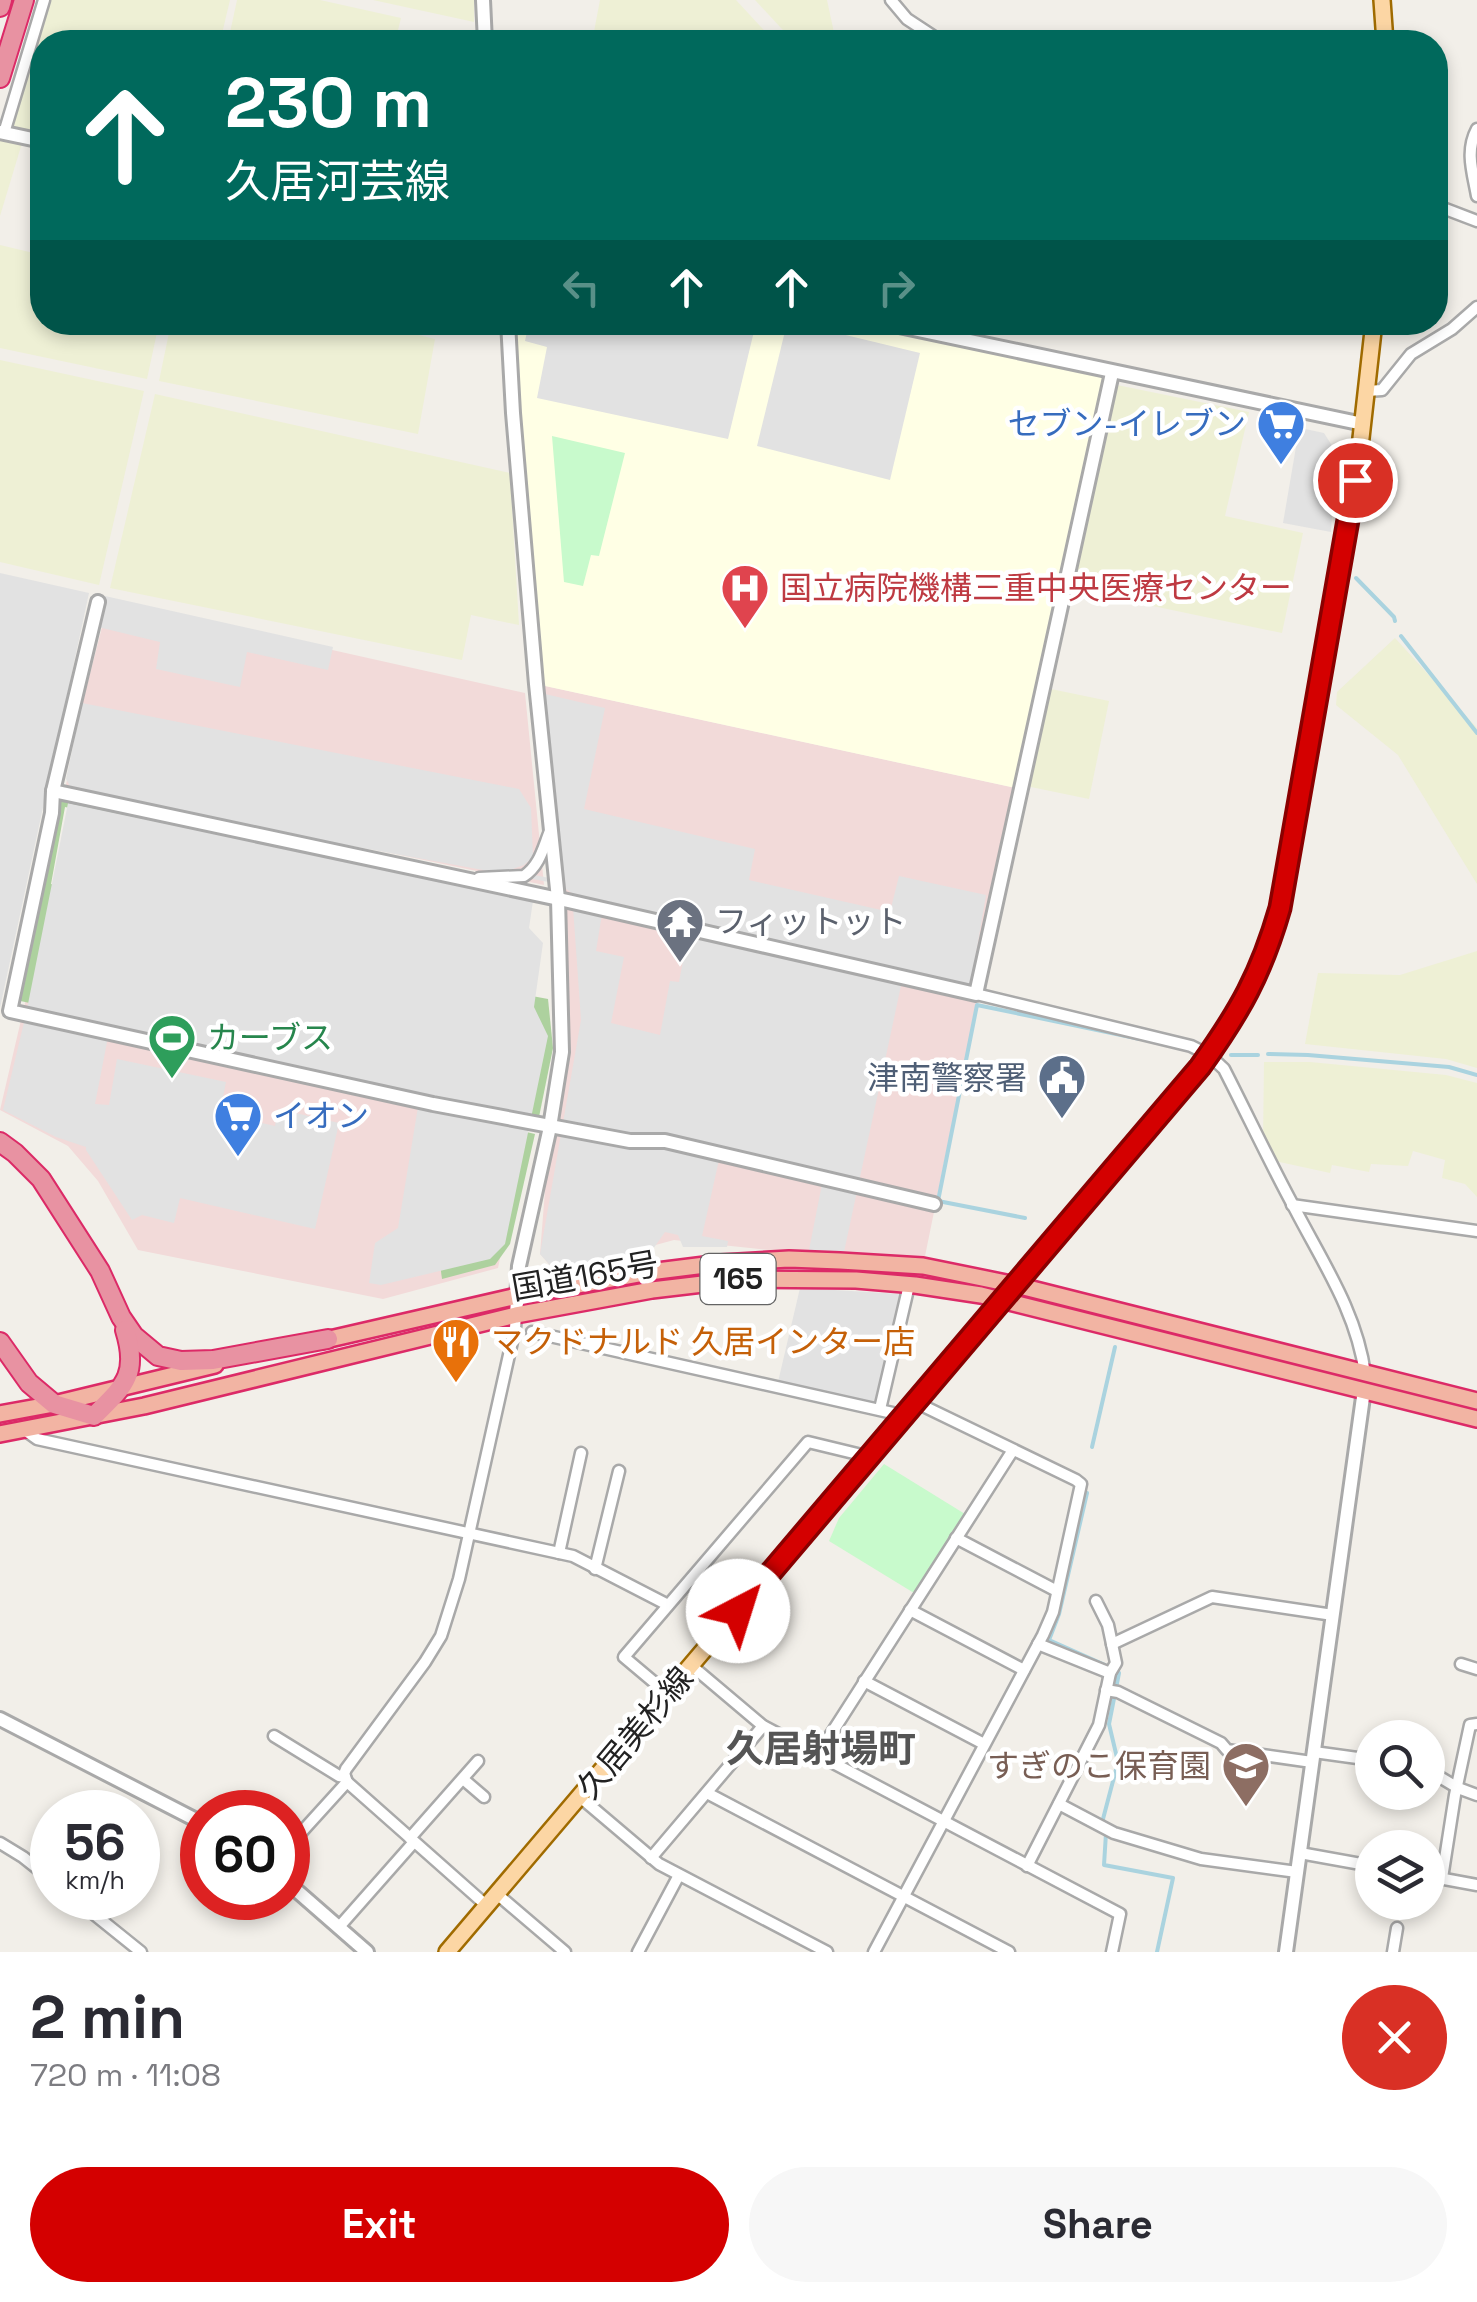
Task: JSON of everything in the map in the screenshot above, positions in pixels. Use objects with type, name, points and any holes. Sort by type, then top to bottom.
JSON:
[{"type":"highway","points":[[0,7],[2,0]]},
{"type":"highway","points":[[0,78],[24,0]]},
{"type":"highway","points":[[0,1142],[40,1180],[100,1271],[121,1317],[131,1359],[124,1386],[94,1416],[54,1404],[29,1382],[0,1342]]},
{"type":"highway","name":"国道165号","points":[[0,1414],[517,1296],[649,1272],[789,1260],[923,1266],[1016,1285],[1477,1401]]},
{"type":"highway","name":"国道165号","points":[[0,1434],[94,1416],[516,1315],[652,1290],[745,1279],[856,1280],[1002,1300],[1477,1419]]},
{"type":"highway","points":[[121,1317],[146,1348],[181,1362],[328,1339]]},
{"type":"main road","points":[[1382,0],[1384,30]]},
{"type":"main road","name":"久居美杉線","points":[[448,1952],[1016,1285],[1233,1022],[1261,968],[1280,908],[1340,573],[1373,335]]},
{"type":"street","points":[[34,30],[44,0]]},
{"type":"street","points":[[483,0],[484,30]]},
{"type":"street","points":[[891,0],[907,19],[924,30]]},
{"type":"street","points":[[30,44],[2,132],[30,138]]},
{"type":"street","points":[[1477,129],[1470,152],[1477,196]]},
{"type":"street","points":[[1448,210],[1477,221]]},
{"type":"street","points":[[1448,331],[1477,307]]},
{"type":"street","points":[[310,1822],[346,1780],[346,1769],[425,1662],[441,1636],[460,1579],[515,1328],[519,1266],[550,1127],[562,1052],[558,899],[509,335]]},
{"type":"street","points":[[940,335],[1363,424]]},
{"type":"street","points":[[1366,392],[1382,390],[1411,354],[1442,335]]},
{"type":"street","points":[[976,994],[1112,372]]},
{"type":"street","points":[[98,602],[54,790],[10,1011],[433,1104],[630,1141],[665,1141],[934,1204]]},
{"type":"street","points":[[54,790],[976,994],[1191,1046],[1209,1055],[1224,1070],[1346,1304],[1360,1342],[1365,1372],[1286,1952]]},
{"type":"street","points":[[463,879],[524,876],[539,862],[551,827]]},
{"type":"street","points":[[1292,1205],[1477,1232]]},
{"type":"street","points":[[880,1408],[909,1285]]},
{"type":"street","points":[[532,1332],[880,1408],[911,1409],[1013,1450],[1081,1484],[1052,1612],[1038,1644],[874,1952]]},
{"type":"street","points":[[23,1429],[37,1439],[573,1556],[668,1606]]},
{"type":"street","points":[[668,1694],[624,1657],[808,1442],[870,1457]]},
{"type":"street","points":[[817,1756],[1013,1450]]},
{"type":"street","points":[[559,1553],[582,1453]]},
{"type":"street","points":[[596,1569],[620,1471]]},
{"type":"street","points":[[956,1538],[1057,1591]]},
{"type":"street","points":[[1112,1644],[1212,1597],[1333,1615]]},
{"type":"street","points":[[1027,1866],[1100,1725],[1111,1691],[1110,1674],[1116,1663],[1108,1625],[1096,1602]]},
{"type":"street","points":[[910,1610],[1024,1670]]},
{"type":"street","points":[[1038,1644],[1110,1674]]},
{"type":"street","points":[[1461,1664],[1477,1670]]},
{"type":"street","points":[[692,1666],[764,1726],[1120,1914],[1112,1952]]},
{"type":"street","points":[[864,1682],[984,1744]]},
{"type":"street","points":[[1111,1691],[1221,1743],[1227,1750],[1355,1759]]},
{"type":"street","points":[[0,1719],[180,1812]]},
{"type":"street","points":[[1445,1861],[1470,1725],[1477,1724]]},
{"type":"street","points":[[650,1858],[764,1726]]},
{"type":"street","points":[[274,1736],[346,1780],[412,1840],[564,1952]]},
{"type":"street","points":[[339,1927],[478,1761]]},
{"type":"street","points":[[463,1779],[484,1797]]},
{"type":"street","points":[[1445,1780],[1477,1795]]},
{"type":"street","points":[[706,1793],[1009,1952]]},
{"type":"street","points":[[580,1797],[650,1858],[828,1952]]},
{"type":"street","points":[[1058,1804],[1103,1827],[1200,1859],[1297,1872]]},
{"type":"street","points":[[0,1844],[30,1863]]},
{"type":"street","points":[[1300,1854],[1355,1863]]},
{"type":"street","points":[[640,1951],[679,1875]]},
{"type":"street","points":[[1445,1879],[1477,1885]]},
{"type":"street","points":[[310,1901],[363,1951]]},
{"type":"street","points":[[101,1920],[141,1952]]},
{"type":"street","points":[[1393,1952],[1397,1928]]},
{"type":"shaded area","points":[[47,0],[230,0],[223,30],[38,30]]},
{"type":"shaded area","points":[[237,0],[320,0],[401,18],[398,30],[231,30]]},
{"type":"shaded area","points":[[373,0],[474,0],[474,22]]},
{"type":"shaded area","points":[[600,0],[736,0],[764,30],[594,30]]},
{"type":"shaded area","points":[[755,0],[827,0],[833,30],[783,30]]},
{"type":"shaded area","points":[[30,55],[30,131],[8,126]]},
{"type":"shaded area","points":[[0,137],[22,143],[0,216]]},
{"type":"shaded area","points":[[0,245],[30,252],[30,335],[156,335],[147,379],[0,348]]},
{"type":"shaded area","points":[[169,335],[418,335],[435,339],[418,434],[159,381]]},
{"type":"shaded area","points":[[511,335],[936,335],[1112,373],[1020,789],[536,684]]},
{"type":"shaded area","points":[[526,335],[753,335],[728,439],[537,398],[547,347],[525,341]]},
{"type":"shaded area","points":[[784,335],[846,335],[920,353],[890,480],[757,446]]},
{"type":"shaded area","points":[[0,360],[144,391],[99,585],[0,562]]},
{"type":"shaded area","points":[[1112,384],[1249,412],[1225,516],[1303,533],[1282,633],[1067,588]]},
{"type":"shaded area","points":[[155,394],[510,473],[519,625],[471,615],[462,660],[110,588]]},
{"type":"shaded area","points":[[1277,423],[1324,433],[1336,452],[1331,532],[1283,523],[1296,447],[1273,441]]},
{"type":"shaded area","points":[[0,573],[89,593],[0,1008]]},
{"type":"shaded area","points":[[105,596],[333,647],[328,670],[247,652],[240,687],[156,669],[160,642],[98,627]]},
{"type":"shaded area","points":[[109,600],[525,693],[544,885],[66,785]]},
{"type":"shaded area","points":[[1395,638],[1477,728],[1477,884],[1398,755],[1336,705],[1337,692]]},
{"type":"shaded area","points":[[536,684],[1020,789],[923,1266],[674,1240],[556,1272],[540,1254],[550,1127],[562,1052],[561,979]]},
{"type":"shaded area","points":[[1046,688],[1109,701],[1089,799],[1026,786]]},
{"type":"shaded area","points":[[545,694],[605,708],[584,809],[755,849],[749,880],[890,912],[899,876],[986,895],[970,989],[580,899],[565,885],[314,839],[70,786],[66,779],[82,703],[519,789],[531,808],[533,857],[510,870],[564,881]]},
{"type":"shaded area","points":[[68,803],[533,901],[529,928],[543,943],[534,1007],[548,1036],[505,1244],[490,1259],[381,1285],[369,1283],[375,1243],[398,1228],[418,1107],[108,1037],[95,1104],[109,1105],[117,1059],[226,1082],[223,1097],[250,1103],[248,1120],[275,1126],[278,1109],[339,1123],[315,1229],[180,1198],[174,1223],[142,1215],[132,1220],[86,1147],[56,1137],[3,1110]]},
{"type":"shaded area","points":[[71,806],[547,1029],[498,1268],[383,1299],[138,1250],[98,1181],[68,1146],[0,1110]]},
{"type":"shaded area","points":[[573,907],[602,914],[596,951],[624,957],[611,1023],[660,1035],[670,981],[679,982],[688,934],[902,981],[844,1252],[809,1250],[822,1184],[719,1160],[702,1236],[728,1241],[727,1247],[683,1247],[678,1235],[665,1232],[653,1249],[556,1272],[540,1254],[581,1020]]},
{"type":"shaded area","points":[[1477,951],[1477,1068],[1446,1059],[1305,1044],[1318,973],[1400,975]]},
{"type":"shaded area","points":[[1264,1062],[1310,1062],[1446,1075],[1477,1083],[1477,1197],[1465,1184],[1442,1178],[1445,1160],[1413,1151],[1408,1166],[1371,1164],[1369,1172],[1332,1165],[1330,1173],[1275,1161],[1263,1142]]},
{"type":"shaded area","points":[[800,1288],[902,1294],[878,1404],[778,1382]]},
{"type":"green space","points":[[552,436],[625,453],[599,556],[591,555],[583,586],[564,582]]},
{"type":"green space","points":[[59,795],[297,845],[294,856],[65,807],[51,884],[131,904],[102,1019],[16,1000]]},
{"type":"green space","points":[[490,988],[548,999],[553,1048],[539,1117],[440,1093]]},
{"type":"green space","points":[[446,1113],[535,1134],[510,1244],[495,1265],[442,1279],[440,1264]]},
{"type":"green space","points":[[884,1464],[965,1514],[914,1593],[829,1541],[839,1518]]},
{"type":"waterway","points":[[1356,578],[1395,621]]},
{"type":"waterway","points":[[1401,636],[1477,733]]},
{"type":"waterway","points":[[1025,1218],[938,1201],[977,1005],[1140,1039]]},
{"type":"waterway","points":[[1268,1054],[1449,1067],[1477,1075]]},
{"type":"waterway","points":[[1231,1055],[1258,1055]]},
{"type":"waterway","points":[[1092,1447],[1115,1347]]},
{"type":"waterway","points":[[1087,1493],[1059,1614],[1049,1640],[1105,1665]]},
{"type":"waterway","points":[[1104,1824],[1118,1762],[1109,1724],[1119,1673]]},
{"type":"waterway","points":[[1106,1833],[1104,1865],[1173,1878],[1157,1952]]},
{"type":"place","name":"セブン-イレブン","points":[[1281,466]]},
{"type":"place","name":"国立病院機構三重中央医療センター","points":[[745,630]]},
{"type":"place","name":"フィットット","points":[[680,964]]},
{"type":"place","name":"カーブス","points":[[172,1080]]},
{"type":"place","name":"津南警察署","points":[[1062,1120]]},
{"type":"place","name":"イオン","points":[[238,1158]]},
{"type":"place","name":"マクドナルド 久居インター店","points":[[456,1384]]},
{"type":"place","name":"すぎのこ保育園","points":[[1246,1808]]},
{"type":"district","name":"久居射場町","points":[[821,1749]]},
{"type":"route","points":[[738,1611],[1200,1067],[1250,992],[1280,908],[1355,480]]}]
